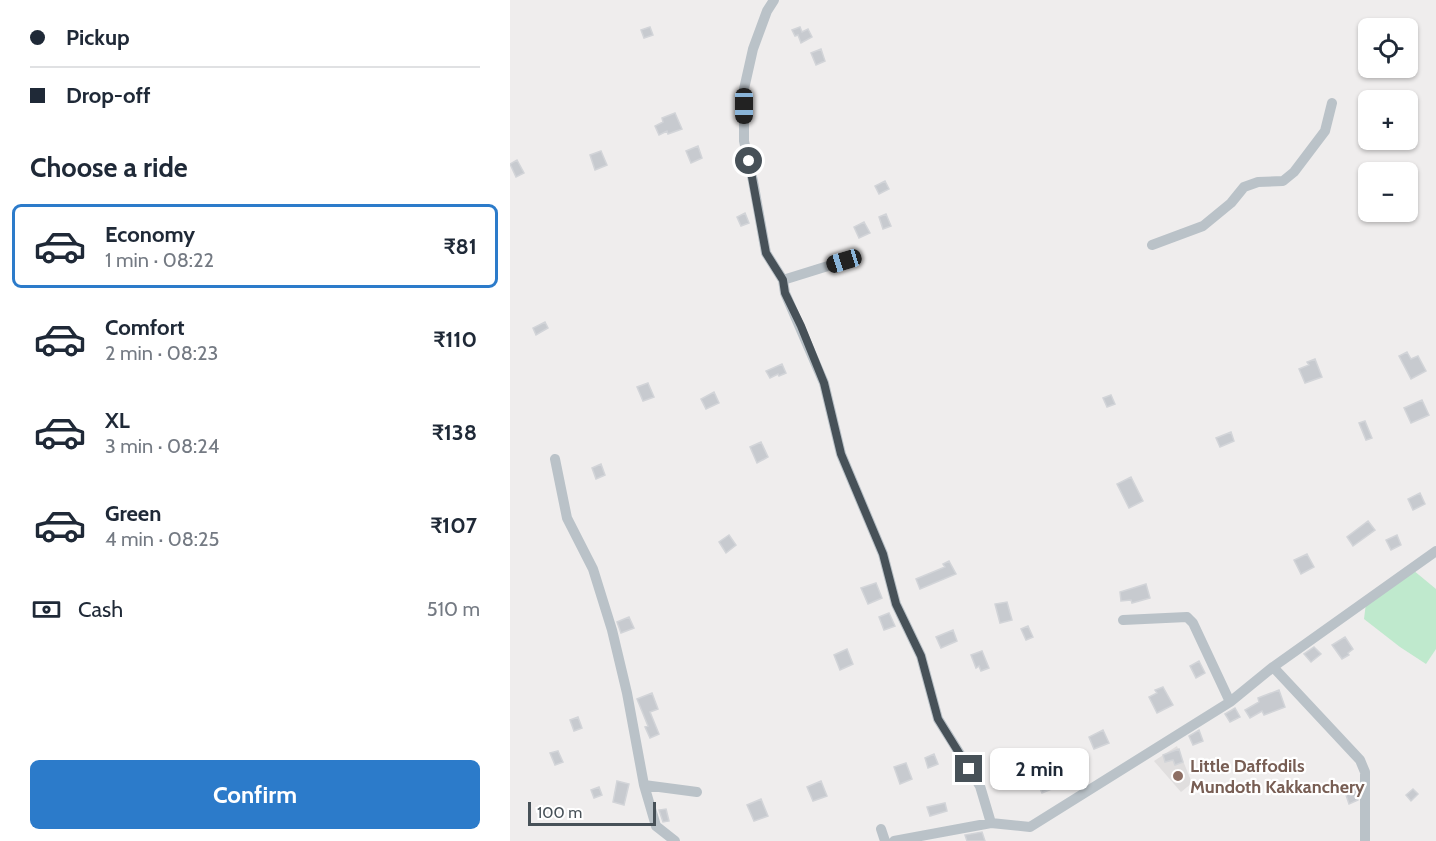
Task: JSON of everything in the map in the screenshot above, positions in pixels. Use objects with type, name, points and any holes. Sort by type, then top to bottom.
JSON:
[{"type":"street","points":[[774,0],[767,11],[753,49],[744,89],[744,141],[766,253],[783,280],[785,293],[824,383],[841,454],[883,554],[896,604],[921,656],[938,719],[980,786],[991,823]]},
{"type":"street","points":[[1152,245],[1203,226],[1231,204],[1244,187],[1258,183],[1283,181],[1294,172],[1325,131],[1332,103]]},
{"type":"street","points":[[783,280],[844,261]]},
{"type":"street","points":[[555,459],[567,518],[593,569],[612,630],[627,693],[644,785],[656,826],[675,841]]},
{"type":"street","points":[[894,841],[991,823],[1030,827],[1230,702],[1273,667],[1436,551]]},
{"type":"street","points":[[1123,620],[1187,617],[1193,624],[1230,702]]},
{"type":"street","points":[[1273,667],[1360,760],[1365,772],[1365,841]]},
{"type":"street","points":[[644,785],[697,792]]},
{"type":"street","points":[[881,830],[885,841]]},
{"type":"shaded area","name":"Little Daffodils Mundoth Kakkanchery","points":[[1177,746],[1192,783],[1181,792],[1154,761]]},
{"type":"green space","points":[[1413,570],[1436,589],[1436,649],[1426,664],[1364,619],[1366,603]]},
{"type":"building","points":[[650,27],[653,35],[644,38],[641,30]]},
{"type":"building","points":[[800,27],[802,32],[808,29],[812,37],[801,43],[798,35],[795,36],[792,30]]},
{"type":"building","points":[[821,49],[825,61],[816,65],[811,53]]},
{"type":"building","points":[[675,113],[682,129],[668,134],[667,131],[659,135],[655,126],[663,122],[662,118]]},
{"type":"building","points":[[698,146],[702,158],[691,163],[686,151]]},
{"type":"building","points":[[601,151],[607,165],[595,170],[590,155]]},
{"type":"building","points":[[517,160],[524,173],[516,177],[510,164]]},
{"type":"building","points":[[885,181],[889,189],[879,194],[875,186]]},
{"type":"building","points":[[745,213],[749,223],[741,226],[737,217]]},
{"type":"building","points":[[886,214],[891,226],[883,229],[879,217]]},
{"type":"building","points":[[864,222],[870,233],[859,238],[854,227]]},
{"type":"building","points":[[545,322],[548,328],[536,335],[533,328]]},
{"type":"building","points":[[1407,352],[1411,359],[1418,356],[1426,371],[1411,379],[1399,356]]},
{"type":"building","points":[[1315,359],[1322,377],[1305,383],[1299,369],[1309,365],[1307,362]]},
{"type":"building","points":[[782,364],[786,373],[770,378],[766,371]]},
{"type":"building","points":[[648,383],[654,397],[643,401],[637,387]]},
{"type":"building","points":[[714,392],[719,403],[706,409],[701,399]]},
{"type":"building","points":[[1111,395],[1115,404],[1107,407],[1103,398]]},
{"type":"building","points":[[1422,400],[1429,415],[1411,423],[1404,408]]},
{"type":"building","points":[[1365,421],[1372,438],[1366,440],[1359,423]]},
{"type":"building","points":[[1231,432],[1234,441],[1220,447],[1216,438]]},
{"type":"building","points":[[761,442],[768,457],[757,463],[750,447]]},
{"type":"building","points":[[601,464],[605,475],[596,479],[592,468]]},
{"type":"building","points":[[1131,477],[1143,501],[1129,508],[1117,484]]},
{"type":"building","points":[[1420,493],[1425,504],[1413,510],[1408,499]]},
{"type":"building","points":[[1368,521],[1375,530],[1353,546],[1347,537]]},
{"type":"building","points":[[729,535],[736,545],[726,553],[719,542]]},
{"type":"building","points":[[1397,535],[1401,545],[1391,550],[1386,540]]},
{"type":"building","points":[[1307,554],[1314,567],[1301,574],[1294,560]]},
{"type":"building","points":[[949,561],[956,574],[920,589],[916,579],[945,567],[943,564]]},
{"type":"building","points":[[876,583],[882,598],[868,604],[861,588]]},
{"type":"building","points":[[1146,584],[1150,598],[1132,603],[1131,600],[1121,601],[1120,592]]},
{"type":"building","points":[[1007,602],[1012,620],[1000,623],[995,604]]},
{"type":"building","points":[[889,613],[895,626],[884,630],[879,617]]},
{"type":"building","points":[[629,617],[634,628],[621,633],[617,622]]},
{"type":"building","points":[[1028,626],[1033,637],[1026,640],[1021,629]]},
{"type":"building","points":[[953,630],[957,641],[941,648],[936,637]]},
{"type":"building","points":[[1345,637],[1353,649],[1342,659],[1332,645]]},
{"type":"building","points":[[1314,647],[1321,654],[1311,662],[1304,654]]},
{"type":"building","points":[[847,649],[853,664],[840,670],[834,655]]},
{"type":"building","points":[[982,651],[989,668],[981,671],[979,666],[976,668],[971,655]]},
{"type":"building","points":[[1199,661],[1205,673],[1196,678],[1190,666]]},
{"type":"building","points":[[1163,687],[1173,705],[1157,713],[1149,697],[1157,693],[1155,690]]},
{"type":"building","points":[[1279,690],[1285,707],[1264,715],[1262,711],[1250,718],[1245,710],[1259,702],[1258,698]]},
{"type":"building","points":[[652,693],[658,709],[650,712],[659,734],[650,738],[645,727],[648,726],[637,699]]},
{"type":"building","points":[[1235,708],[1240,717],[1230,722],[1225,714]]},
{"type":"building","points":[[578,717],[582,728],[574,731],[570,720]]},
{"type":"building","points":[[1103,730],[1109,743],[1094,749],[1089,737]]},
{"type":"building","points":[[1199,730],[1203,741],[1193,745],[1189,736]]},
{"type":"building","points":[[1179,749],[1183,762],[1175,765],[1173,760],[1165,762],[1163,755]]},
{"type":"building","points":[[558,751],[563,762],[555,765],[550,753]]},
{"type":"building","points":[[934,754],[938,764],[928,768],[925,758]]},
{"type":"building","points":[[906,763],[912,779],[900,784],[894,767]]},
{"type":"building","points":[[1048,774],[1054,788],[1042,793],[1036,779]]},
{"type":"building","points":[[617,781],[629,784],[624,805],[613,802]]},
{"type":"building","points":[[821,781],[827,796],[813,801],[807,787]]},
{"type":"building","points":[[1355,785],[1358,790],[1358,800],[1349,804],[1344,789]]},
{"type":"building","points":[[599,787],[602,795],[594,798],[591,790]]},
{"type":"building","points":[[1413,789],[1418,794],[1411,801],[1406,795]]},
{"type":"building","points":[[761,799],[768,816],[754,821],[747,805]]},
{"type":"building","points":[[945,803],[947,811],[930,816],[927,807]]},
{"type":"building","points":[[666,809],[669,821],[663,822],[659,810]]},
{"type":"building","points":[[982,832],[985,841],[967,841],[965,835]]},
{"type":"place","name":"Little Daffodils Mundoth Kakkanchery","points":[[1178,776]]},
{"type":"route","points":[[749,161],[766,253],[783,280],[785,293],[824,383],[841,454],[883,554],[896,604],[921,656],[938,719],[969,769]]}]
